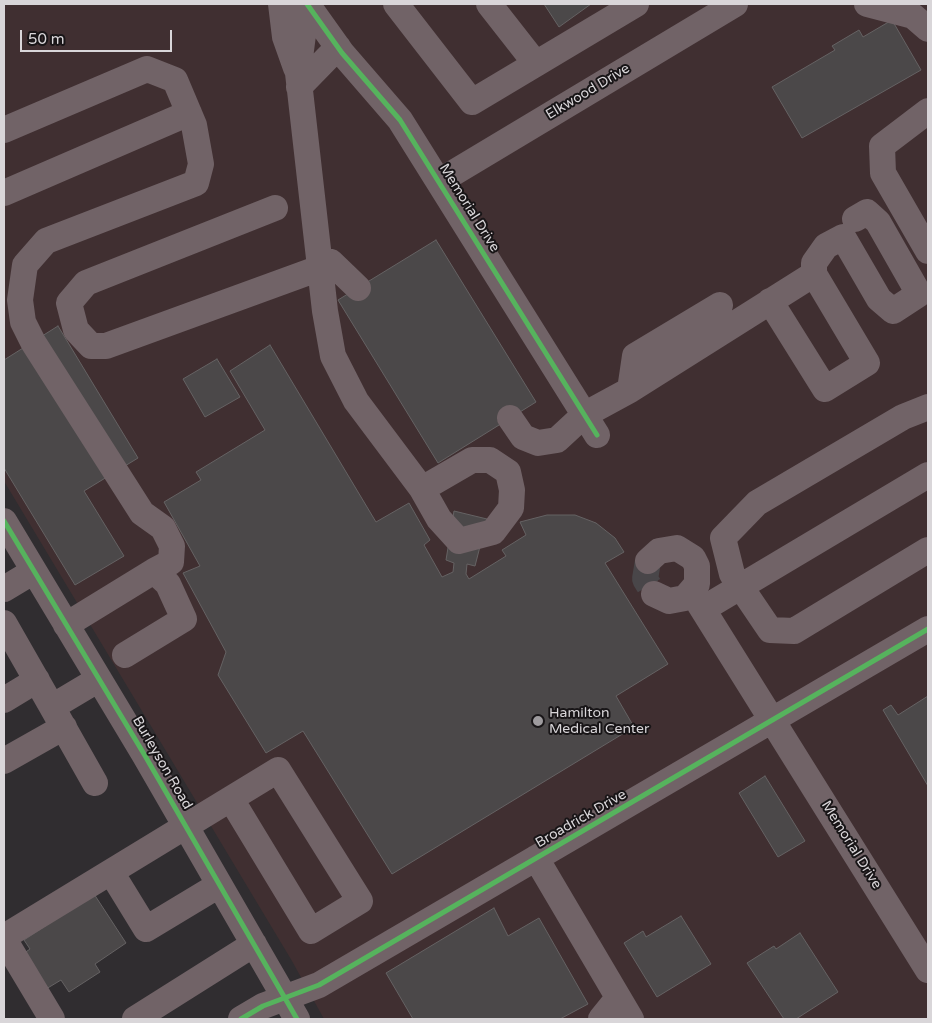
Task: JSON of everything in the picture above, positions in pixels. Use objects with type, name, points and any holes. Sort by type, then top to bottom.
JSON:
[{"type":"street","points":[[281,4],[285,37],[299,80],[325,311],[333,356],[356,400],[422,489]]},
{"type":"street","points":[[299,80],[307,4]]},
{"type":"street","name":"Memorial Drive","points":[[307,4],[338,48],[400,120],[440,181],[591,425]]},
{"type":"street","points":[[396,4],[472,102],[636,4]]},
{"type":"street","points":[[489,4],[536,64]]},
{"type":"street","name":"Elkwood Drive","points":[[440,181],[736,4]]},
{"type":"street","points":[[866,4],[913,16],[928,29]]},
{"type":"street","points":[[299,80],[338,48]]},
{"type":"street","points":[[4,130],[147,69],[175,80],[194,125],[201,164],[196,184],[46,241],[25,265],[20,300],[23,322],[33,342],[142,513],[163,528],[172,546],[171,562],[66,625]]},
{"type":"street","points":[[4,193],[189,113]]},
{"type":"street","points":[[922,116],[882,146],[883,173],[928,251]]},
{"type":"street","points":[[275,208],[86,283],[69,303],[76,330],[91,346],[106,346],[320,268],[331,262],[358,288]]},
{"type":"street","points":[[770,301],[825,389],[867,363],[814,274],[814,263],[826,246],[843,237],[879,300],[892,311],[919,294],[878,222],[867,212],[855,219]]},
{"type":"street","points":[[510,418],[522,437],[538,444],[556,440],[591,425],[630,390],[814,274]]},
{"type":"street","points":[[630,390],[635,356],[720,305]]},
{"type":"street","points":[[928,407],[903,416],[757,503],[723,538],[732,574],[770,630],[794,631],[928,550]]},
{"type":"street","points":[[654,594],[669,601],[685,598],[698,601],[741,586],[928,475]]},
{"type":"street","name":"Burleyson Road","points":[[4,521],[99,678],[291,1008]]},
{"type":"street","points":[[648,561],[659,550],[668,548],[686,552],[697,566],[699,575],[698,601]]},
{"type":"street","points":[[4,589],[34,571]]},
{"type":"street","points":[[125,655],[184,619],[168,584],[154,571]]},
{"type":"street","name":"Memorial Drive","points":[[698,601],[928,970]]},
{"type":"street","points":[[5,629],[37,680],[95,782]]},
{"type":"street","name":"Broadrick Drive","points":[[244,1018],[263,1006],[291,1008],[319,985],[928,629]]},
{"type":"street","points":[[4,761],[58,717],[99,678]]},
{"type":"street","points":[[4,700],[37,680]]},
{"type":"street","points":[[52,1019],[4,938],[278,770],[360,901],[312,931],[231,799]]},
{"type":"street","points":[[536,858],[625,1009],[601,1019]]},
{"type":"street","points":[[111,872],[146,929],[219,885]]},
{"type":"street","points":[[135,1019],[254,944]]},
{"type":"shaded area","name":"Hamilton Medical Center","points":[[4,4],[928,4],[928,1019],[324,1019],[292,961],[4,481]]},
{"type":"building","points":[[544,4],[591,4],[559,27]]},
{"type":"building","points":[[892,20],[921,70],[802,138],[772,87],[835,50],[832,46],[859,30],[863,37]]},
{"type":"building","points":[[436,240],[536,402],[438,463],[338,300]]},
{"type":"building","points":[[58,326],[138,458],[84,491],[124,556],[75,585],[4,468],[4,360]]},
{"type":"building","points":[[270,345],[376,522],[409,503],[430,540],[424,545],[442,577],[453,572],[454,563],[446,560],[454,511],[487,519],[475,566],[467,564],[466,574],[469,579],[506,556],[502,550],[526,535],[520,522],[547,515],[575,515],[596,523],[615,538],[624,552],[605,563],[668,664],[616,696],[634,727],[392,874],[303,731],[266,753],[218,675],[226,652],[183,573],[200,566],[164,502],[201,480],[196,472],[265,430],[230,371]]},
{"type":"building","points":[[217,359],[240,397],[205,417],[183,379]]},
{"type":"building","points":[[928,696],[928,786],[883,710],[891,705],[898,715]]},
{"type":"building","points":[[765,776],[805,841],[778,857],[739,793]]},
{"type":"building","points":[[94,894],[126,943],[95,964],[100,972],[69,992],[61,980],[46,989],[23,954],[30,949],[24,940]]},
{"type":"building","points":[[494,908],[508,936],[539,918],[588,1004],[560,1019],[413,1019],[386,973]]},
{"type":"building","points":[[681,916],[711,964],[657,997],[624,943],[643,931],[646,937]]},
{"type":"building","points":[[800,933],[838,992],[796,1019],[784,1019],[747,963],[774,946],[776,949]]},
{"type":"tunnel","points":[[648,561],[645,579],[654,594]]},
{"type":"cycle path","points":[[307,4],[342,53],[400,120],[597,435]]},
{"type":"cycle path","points":[[4,521],[144,754],[297,1019]]},
{"type":"cycle path","points":[[241,1019],[263,1006],[319,985],[928,629]]},
{"type":"place","name":"Hamilton Medical Center","points":[[538,721]]}]
